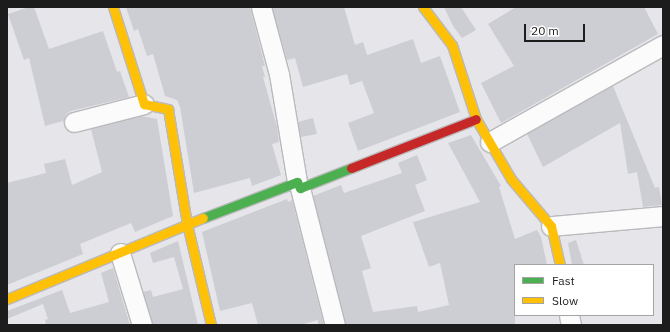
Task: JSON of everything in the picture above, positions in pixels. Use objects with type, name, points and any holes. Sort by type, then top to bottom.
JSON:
[{"type":"street","points":[[113,7],[144,104]]},
{"type":"street","points":[[261,7],[279,74],[299,185],[336,325]]},
{"type":"street","points":[[423,7],[452,45],[476,119],[511,178],[551,226],[560,264]]},
{"type":"street","points":[[490,142],[663,45]]},
{"type":"street","points":[[74,122],[144,104],[168,109],[187,224],[211,325]]},
{"type":"street","points":[[7,299],[187,224],[299,185],[476,119]]},
{"type":"street","points":[[551,226],[663,216]]},
{"type":"street","points":[[120,253],[142,325]]},
{"type":"building","points":[[29,7],[34,7],[49,49],[103,31],[117,72],[120,71],[129,97],[71,111],[66,114],[63,121],[45,126],[29,58],[24,60],[8,14]]},
{"type":"building","points":[[126,7],[250,7],[265,66],[262,66],[265,77],[263,77],[277,127],[279,142],[272,144],[281,175],[252,186],[250,178],[194,193],[180,107],[177,100],[165,96],[153,54],[147,56],[138,29],[134,31]]},
{"type":"building","points":[[272,7],[344,7],[355,45],[363,42],[367,55],[413,39],[421,63],[440,56],[460,112],[358,151],[348,123],[374,113],[362,81],[350,85],[347,74],[303,87],[295,58],[287,60]]},
{"type":"building","points":[[444,7],[461,7],[476,30],[462,38],[453,26]]},
{"type":"building","points":[[516,7],[644,7],[658,34],[501,123],[481,83],[514,66],[488,24]]},
{"type":"building","points":[[613,86],[655,188],[659,187],[662,205],[643,207],[637,172],[628,174],[620,123],[543,167],[527,134]]},
{"type":"building","points":[[141,116],[157,119],[173,216],[135,232],[131,223],[80,244],[83,254],[7,285],[7,183],[46,173],[44,164],[65,159],[72,185],[102,172],[91,129]]},
{"type":"building","points":[[313,118],[317,134],[301,137],[298,122]]},
{"type":"building","points":[[471,135],[501,186],[499,187],[515,239],[537,230],[541,237],[547,264],[514,264],[515,325],[346,325],[313,196],[341,185],[344,193],[402,173],[398,163],[417,155],[427,180],[415,185],[425,211],[361,236],[371,268],[362,271],[373,312],[417,306],[418,312],[449,305],[440,263],[429,267],[413,222],[480,202],[448,143]]},
{"type":"building","points":[[287,199],[288,202],[292,200],[324,325],[318,325],[318,320],[300,325],[258,325],[252,303],[220,311],[202,232]]},
{"type":"building","points":[[576,240],[584,264],[572,264],[568,243]]},
{"type":"building","points":[[178,241],[198,325],[153,325],[143,292],[151,290],[153,297],[183,289],[174,257],[153,263],[150,253]]},
{"type":"building","points":[[113,268],[130,325],[46,325],[45,320],[48,319],[43,304],[7,319],[7,311],[62,290],[70,313],[109,302],[101,273]]},
{"type":"traffic: fast","points":[[203,218],[297,182],[300,188],[351,168]]},
{"type":"traffic: slow","points":[[113,7],[144,104],[168,109],[187,224],[211,325]]},
{"type":"traffic: slow","points":[[423,7],[452,45],[476,119],[511,179],[551,226],[560,264]]},
{"type":"traffic: slow","points":[[7,299],[203,218]]},
{"type":"traffic: jam","points":[[351,168],[476,119]]}]
